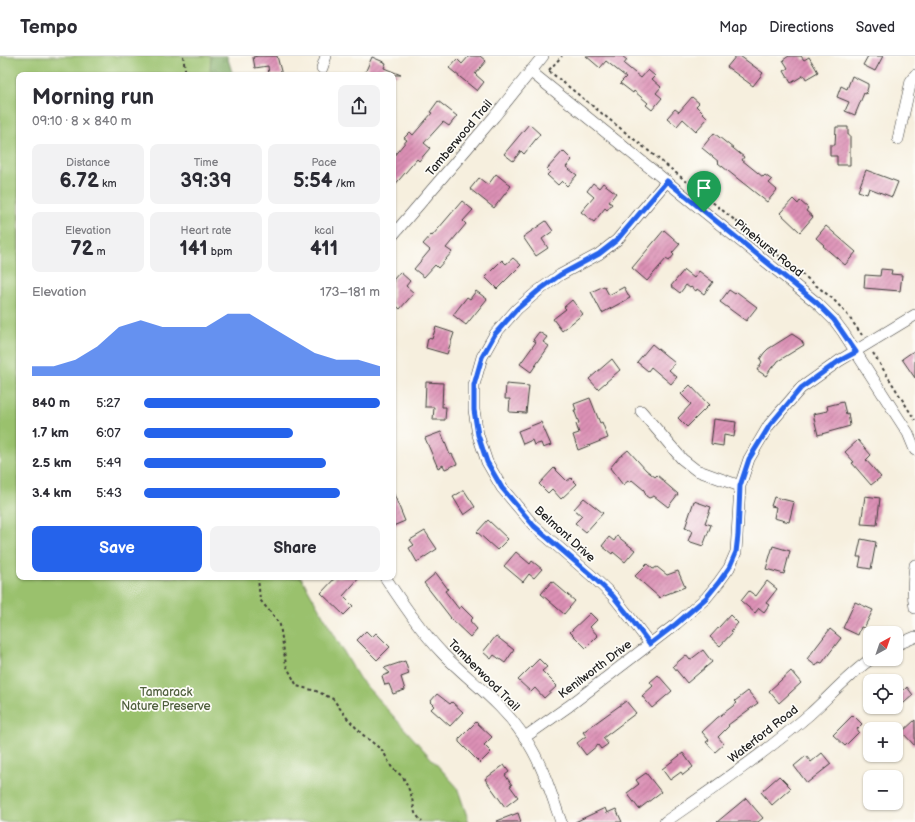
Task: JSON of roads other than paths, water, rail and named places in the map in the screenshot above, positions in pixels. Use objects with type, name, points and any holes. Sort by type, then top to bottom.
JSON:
[{"type":"street","points":[[322,68],[326,56]]},
{"type":"street","name":"Tamberwood Trail","points":[[396,231],[494,117],[543,56]]},
{"type":"street","name":"Pinehurst Road","points":[[530,71],[817,303],[834,320],[856,352],[908,433],[915,450]]},
{"type":"street","points":[[898,139],[911,81],[915,75]]},
{"type":"street","name":"Belmont Drive","points":[[650,644],[613,596],[534,526],[502,488],[487,462],[478,435],[474,410],[474,385],[482,357],[495,334],[517,309],[560,275],[599,254],[617,240],[667,181]]},
{"type":"street","name":"Kenilworth Drive","points":[[525,737],[569,706],[650,644],[706,598],[729,568],[736,552],[740,486],[749,459],[770,425],[801,388],[839,361],[856,352],[915,314]]},
{"type":"street","points":[[641,411],[682,458],[696,470],[740,486]]},
{"type":"street","points":[[915,565],[913,587],[915,608]]},
{"type":"street","name":"Tamberwood Trail","points":[[387,580],[425,634],[444,655],[505,711],[525,737],[540,763],[561,822]]},
{"type":"street","points":[[903,642],[915,637]]},
{"type":"street","name":"Waterford Road","points":[[665,822],[764,751],[810,714],[863,665]]},
{"type":"park label","name":"Tamarack Nature Preserve","points":[[166,699]]}]
